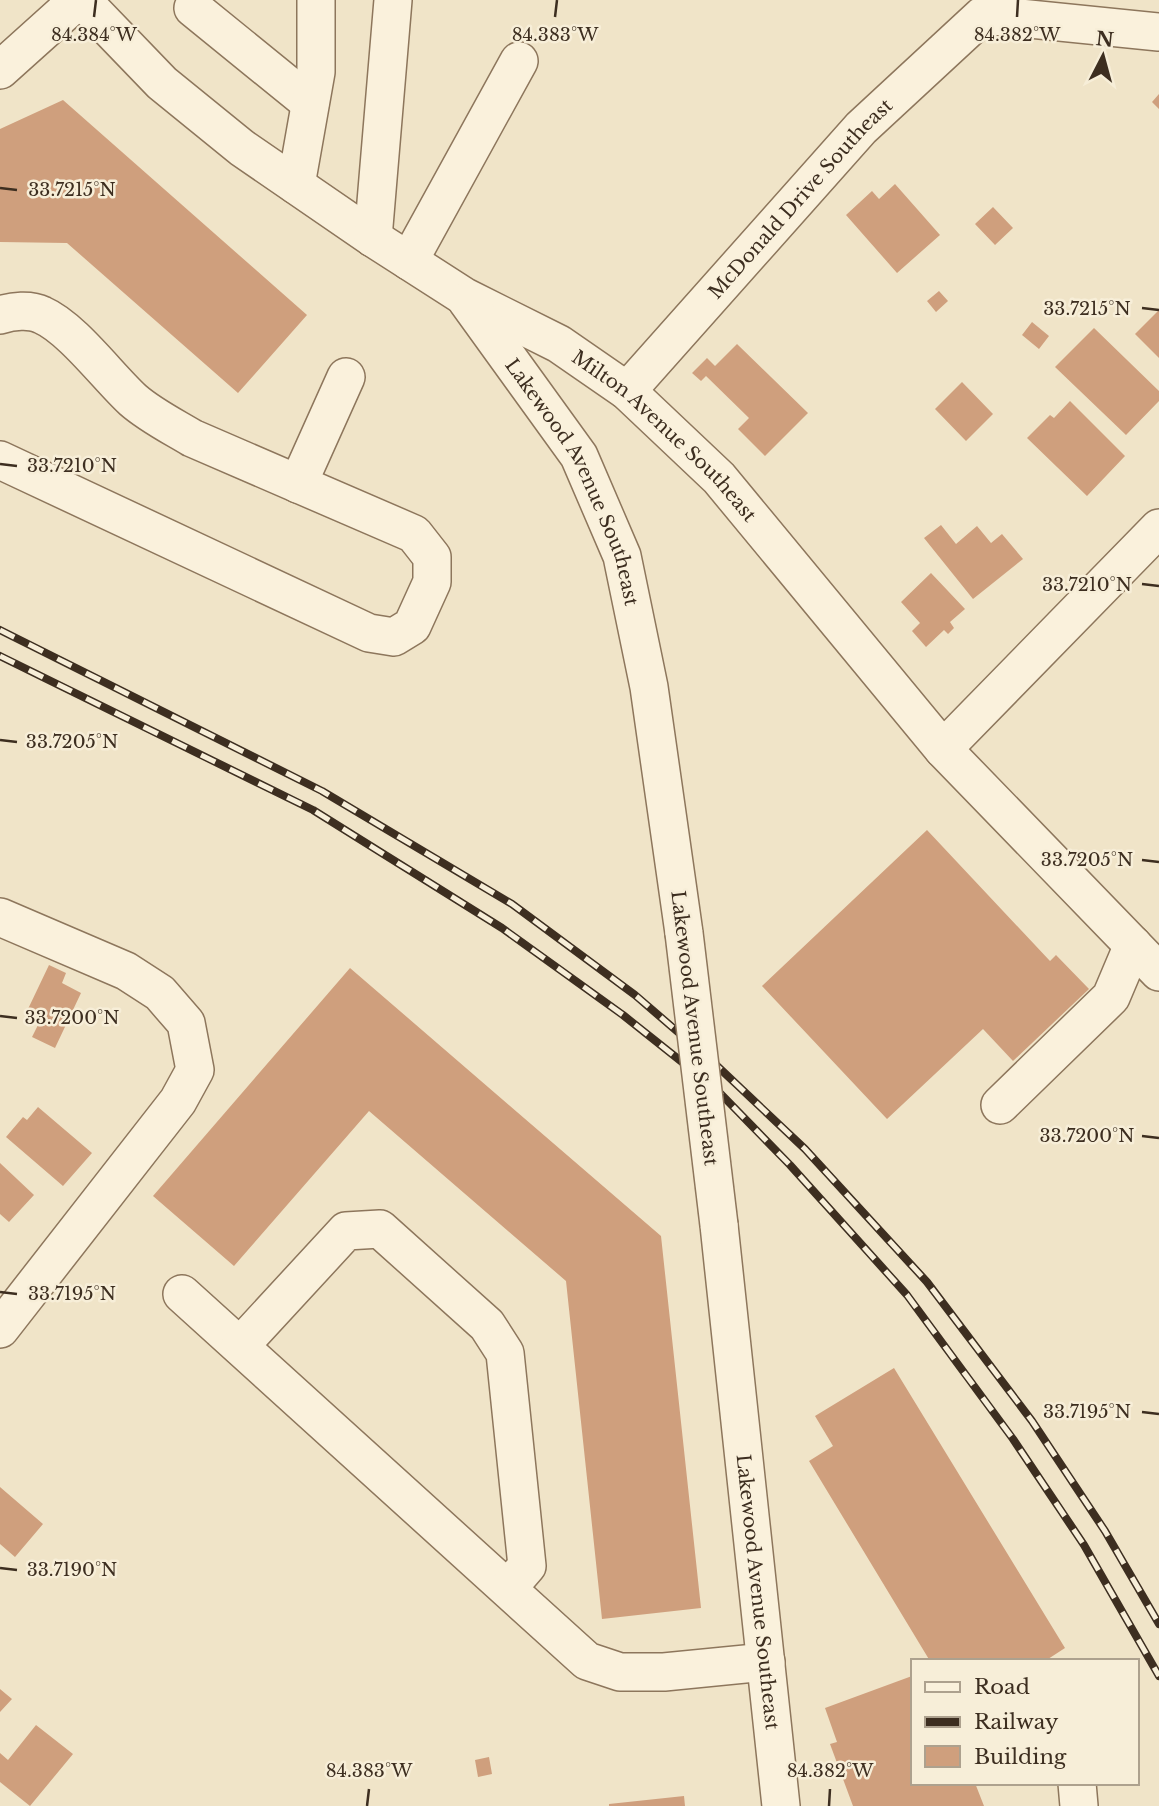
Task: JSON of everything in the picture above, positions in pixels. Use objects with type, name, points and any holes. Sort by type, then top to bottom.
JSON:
[{"type":"street","points":[[0,70],[80,0]]},
{"type":"street","name":"Milton Avenue Southeast","points":[[80,0],[162,83],[242,148],[465,297],[559,344],[627,391],[719,478],[943,749],[1159,972]]},
{"type":"street","points":[[296,185],[316,72],[316,0]]},
{"type":"street","points":[[373,238],[394,0]]},
{"type":"street","points":[[193,8],[310,103]]},
{"type":"street","points":[[1002,11],[1159,32]]},
{"type":"street","name":"McDonald Drive Southeast","points":[[627,391],[861,128],[1002,11]]},
{"type":"street","points":[[410,261],[519,61]]},
{"type":"street","name":"Lakewood Avenue Southeast","points":[[465,297],[579,456],[622,556],[649,687],[684,933],[719,1225],[781,1806]]},
{"type":"street","points":[[0,315],[12,311],[41,314],[69,334],[134,401],[159,419],[192,438],[414,534],[432,557],[432,582],[412,626],[394,637],[369,633],[0,460]]},
{"type":"street","points":[[298,484],[346,377]]},
{"type":"street","points":[[943,749],[1159,528]]},
{"type":"street","points":[[0,917],[125,971],[160,993],[187,1023],[195,1070],[178,1101],[0,1329]]},
{"type":"street","points":[[1000,1105],[1111,997],[1133,946]]},
{"type":"street","points":[[240,1346],[346,1231],[380,1229],[487,1325],[505,1353],[527,1566],[508,1588]]},
{"type":"street","points":[[182,1294],[587,1661],[620,1672],[664,1672],[766,1662]]},
{"type":"street","points":[[1077,1785],[1079,1806]]},
{"type":"building","points":[[1159,94],[1159,109],[1152,102]]},
{"type":"building","points":[[63,100],[307,315],[238,393],[67,243],[0,242],[0,129]]},
{"type":"building","points":[[895,184],[940,235],[897,273],[846,215],[872,191],[879,199]]},
{"type":"building","points":[[993,207],[1013,228],[995,245],[975,224]]},
{"type":"building","points":[[939,291],[948,301],[936,312],[927,301]]},
{"type":"building","points":[[1159,310],[1159,358],[1135,334]]},
{"type":"building","points":[[1032,322],[1049,336],[1039,349],[1022,335]]},
{"type":"building","points":[[1094,328],[1159,391],[1159,401],[1126,435],[1055,367]]},
{"type":"building","points":[[737,344],[808,413],[765,456],[738,429],[749,418],[706,376],[701,381],[692,373],[707,358],[715,366]]},
{"type":"building","points":[[962,382],[993,414],[966,441],[935,409]]},
{"type":"building","points":[[1070,401],[1125,456],[1087,496],[1027,438],[1050,415],[1054,418]]},
{"type":"building","points":[[941,525],[956,544],[977,526],[991,543],[1002,534],[1023,559],[973,599],[924,538]]},
{"type":"building","points":[[931,573],[965,609],[950,622],[954,628],[948,634],[944,630],[926,647],[912,631],[920,623],[901,602]]},
{"type":"building","points":[[927,830],[1050,961],[1056,955],[1089,989],[1013,1061],[983,1029],[887,1119],[762,986]]},
{"type":"building","points":[[49,965],[66,973],[62,983],[81,993],[55,1048],[32,1037],[43,1015],[28,1009]]},
{"type":"building","points":[[350,968],[661,1236],[701,1608],[602,1619],[566,1281],[369,1111],[234,1266],[153,1196]]},
{"type":"building","points":[[38,1107],[92,1153],[63,1186],[6,1137],[23,1117],[27,1120]]},
{"type":"building","points":[[0,1163],[34,1195],[9,1222],[0,1214]]},
{"type":"building","points":[[894,1368],[1065,1648],[1048,1659],[929,1659],[809,1461],[833,1446],[815,1416]]},
{"type":"building","points":[[0,1487],[43,1524],[15,1557],[0,1544]]},
{"type":"building","points":[[911,1676],[911,1785],[976,1785],[984,1806],[853,1806],[830,1744],[837,1742],[825,1708]]},
{"type":"building","points":[[0,1689],[12,1699],[0,1712]]},
{"type":"building","points":[[36,1725],[73,1754],[30,1806],[0,1782],[0,1753],[8,1760]]},
{"type":"building","points":[[489,1757],[492,1774],[478,1777],[475,1760]]},
{"type":"building","points":[[684,1796],[685,1806],[609,1806],[609,1804]]},
{"type":"railway","points":[[0,630],[322,791],[512,904],[635,995],[715,1064],[805,1149],[927,1282],[1032,1421],[1105,1531],[1159,1624]]},
{"type":"railway","points":[[0,656],[313,810],[502,928],[623,1015],[716,1089],[790,1165],[907,1295],[1013,1439],[1084,1545],[1159,1676]]}]
